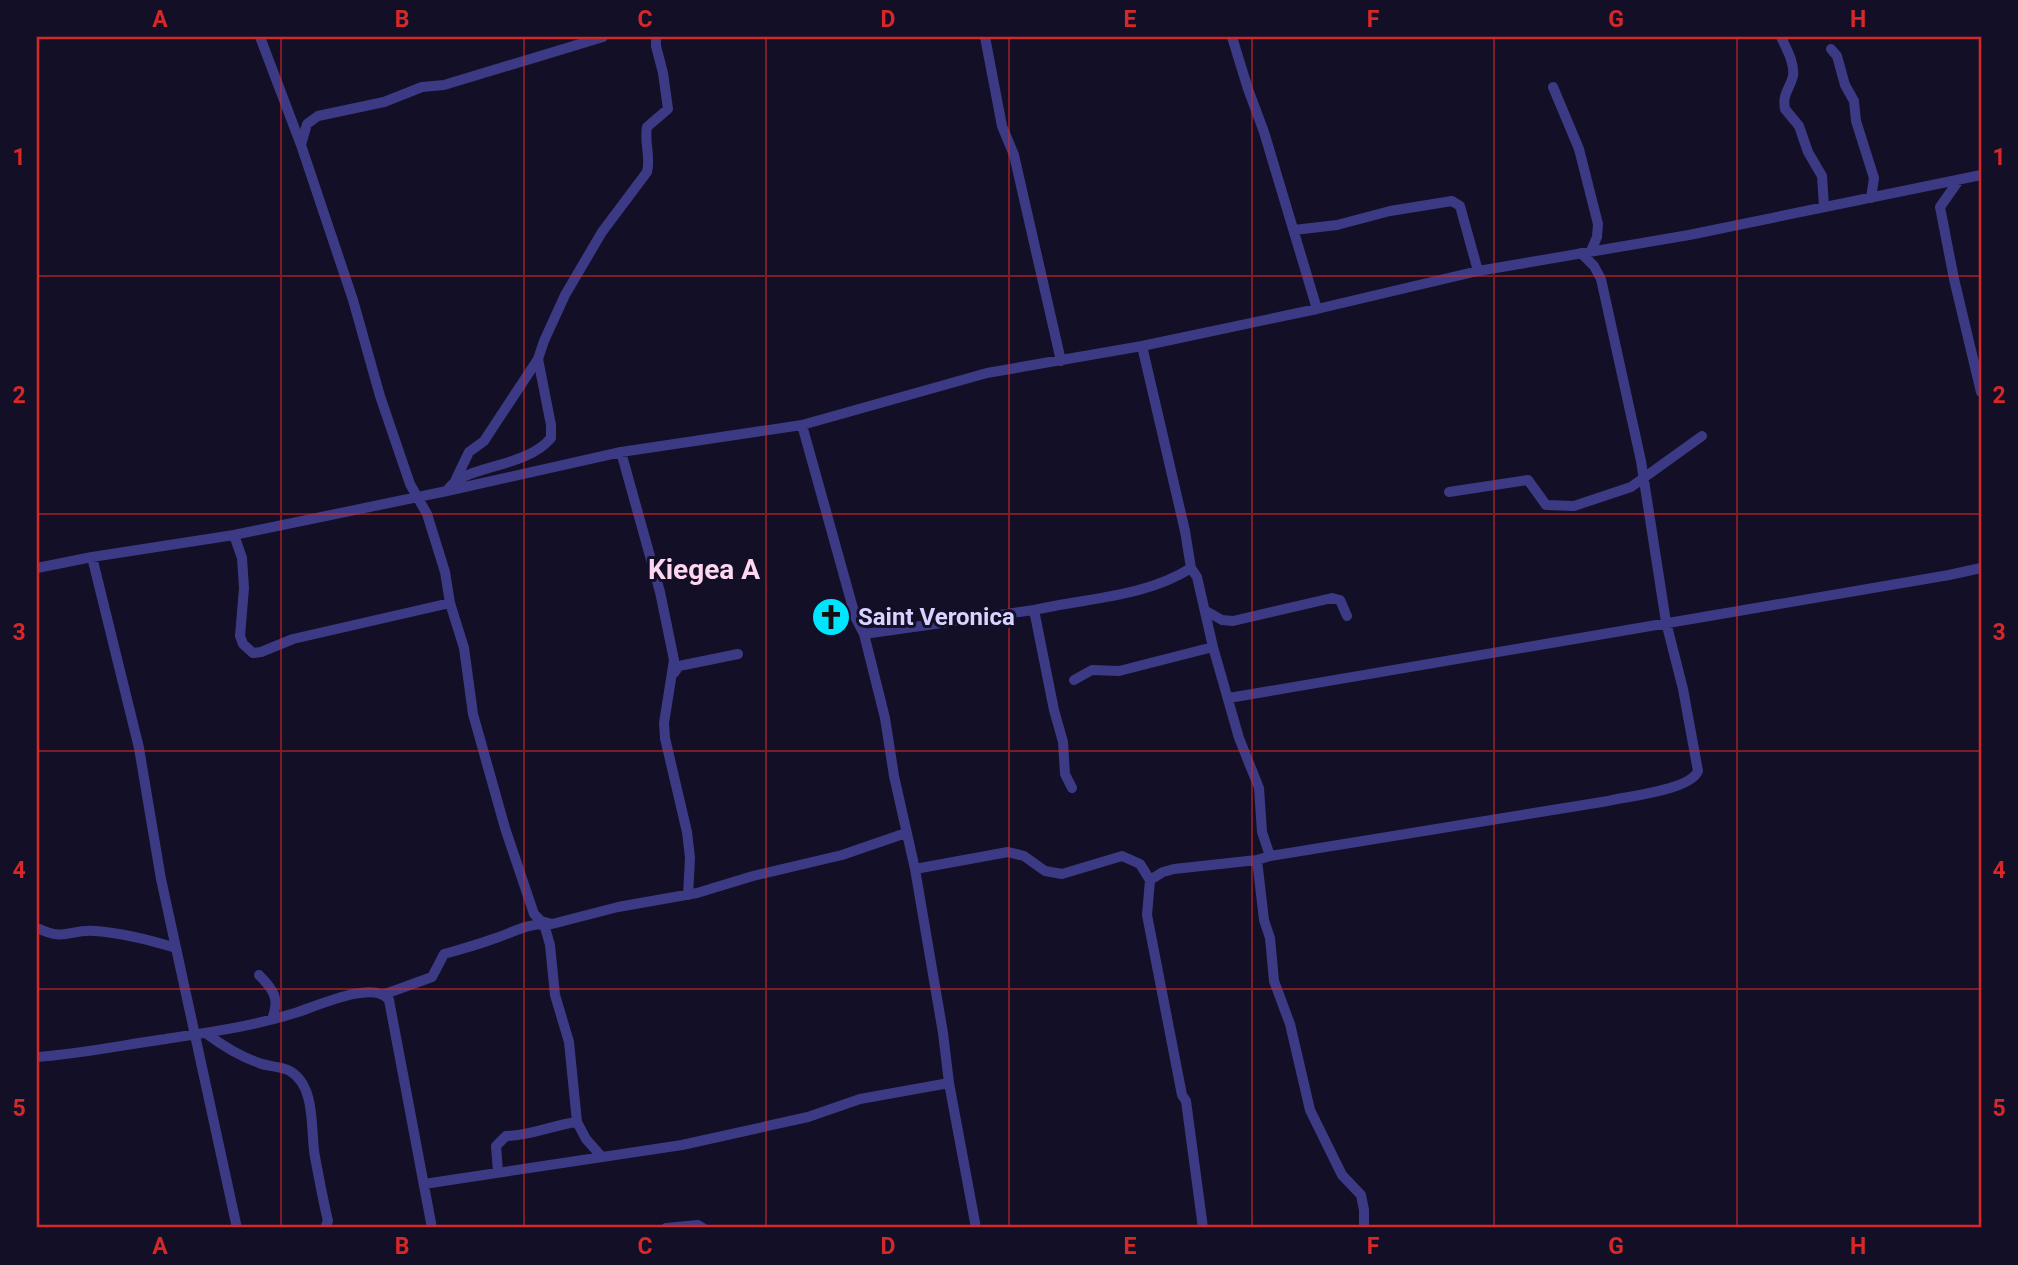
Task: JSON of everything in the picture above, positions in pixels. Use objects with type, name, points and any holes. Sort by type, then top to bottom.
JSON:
[{"type":"street","points":[[260,37],[301,145],[353,300],[380,396],[416,498],[427,514],[445,572],[450,603],[458,623],[473,714],[505,828],[534,914],[548,924]]},
{"type":"street","points":[[301,145],[307,124],[318,116],[384,102],[422,87],[444,85],[603,37]]},
{"type":"street","points":[[447,491],[469,452],[484,441],[538,359],[554,318],[602,232],[648,172],[645,137],[647,127],[668,109],[656,37]]},
{"type":"street","points":[[985,37],[1002,126],[1014,155],[1061,361]]},
{"type":"street","points":[[1233,37],[1317,309]]},
{"type":"street","points":[[1781,37],[1793,67],[1793,78],[1785,91],[1785,109],[1799,126],[1808,152],[1822,176],[1824,206]]},
{"type":"street","points":[[1831,49],[1854,101],[1856,121],[1874,178],[1871,198]]},
{"type":"street","points":[[1553,87],[1578,149],[1598,224],[1597,237],[1586,252]]},
{"type":"street","points":[[37,568],[234,535],[621,452],[802,425],[987,373],[1142,346],[1478,271],[1689,235],[1981,175]]},
{"type":"street","points":[[1959,180],[1940,207],[1981,391]]},
{"type":"street","points":[[1294,230],[1337,225],[1390,211],[1452,201],[1460,206],[1478,271]]},
{"type":"street","points":[[1150,880],[1174,869],[1257,860],[1608,801],[1689,782],[1695,778],[1698,771],[1683,689],[1666,622],[1643,478],[1601,279],[1586,252]]},
{"type":"street","points":[[1142,346],[1191,568],[1197,577],[1213,647],[1239,738],[1259,788],[1262,832],[1270,856]]},
{"type":"street","points":[[456,479],[532,455],[551,438],[551,425],[538,359]]},
{"type":"street","points":[[802,425],[856,619],[864,634],[884,718],[915,869],[949,1083],[976,1228]]},
{"type":"street","points":[[1450,492],[1528,480],[1546,505],[1574,506],[1631,487],[1702,436]]},
{"type":"street","points":[[621,452],[666,617],[674,660],[664,723],[665,738],[687,832],[690,858],[688,895]]},
{"type":"street","points":[[234,535],[242,558],[244,588],[240,640],[247,650],[253,653],[293,639],[450,603]]},
{"type":"street","points":[[92,557],[139,748],[161,879],[237,1228]]},
{"type":"street","points":[[864,634],[1034,610],[1140,589],[1171,580],[1191,568]]},
{"type":"street","points":[[1229,698],[1981,568]]},
{"type":"street","points":[[1206,611],[1222,620],[1233,621],[1332,598],[1340,600],[1347,616]]},
{"type":"street","points":[[1034,610],[1054,710],[1061,730],[1065,774],[1072,788]]},
{"type":"street","points":[[1074,680],[1092,670],[1119,671],[1213,647]]},
{"type":"street","points":[[674,673],[680,666],[738,654]]},
{"type":"street","points":[[385,994],[432,977],[444,954],[531,924],[548,924],[618,907],[688,895],[842,855],[906,833]]},
{"type":"street","points":[[915,869],[1008,852],[1024,856],[1045,871],[1062,874],[1122,856],[1140,864],[1150,880],[1147,915],[1172,1049],[1182,1095],[1186,1101],[1203,1228]]},
{"type":"street","points":[[1257,860],[1274,981],[1290,1024],[1310,1110],[1342,1175],[1361,1195],[1364,1228]]},
{"type":"street","points":[[548,924],[555,995],[569,1042],[573,1068],[577,1122],[586,1139],[601,1156]]},
{"type":"street","points":[[37,928],[52,935],[94,931],[138,937],[176,948]]},
{"type":"street","points":[[260,975],[274,995],[277,1006],[272,1019]]},
{"type":"street","points":[[37,1057],[207,1034],[296,1013],[325,1001],[351,995],[380,992],[385,994],[390,1000],[432,1228]]},
{"type":"street","points":[[207,1034],[229,1050],[262,1064],[289,1071],[301,1082],[313,1125],[315,1156],[328,1221],[325,1228]]},
{"type":"street","points":[[424,1184],[682,1145],[808,1117],[860,1099],[949,1083]]},
{"type":"street","points":[[498,1172],[496,1146],[506,1136],[530,1134],[555,1125],[577,1122]]},
{"type":"street","points":[[666,1228],[698,1224],[703,1228]]},
{"type":"place","name":"Saint Veronica","points":[[831,617]]},
{"type":"district","name":"Kiegea A","points":[[704,569]]}]
